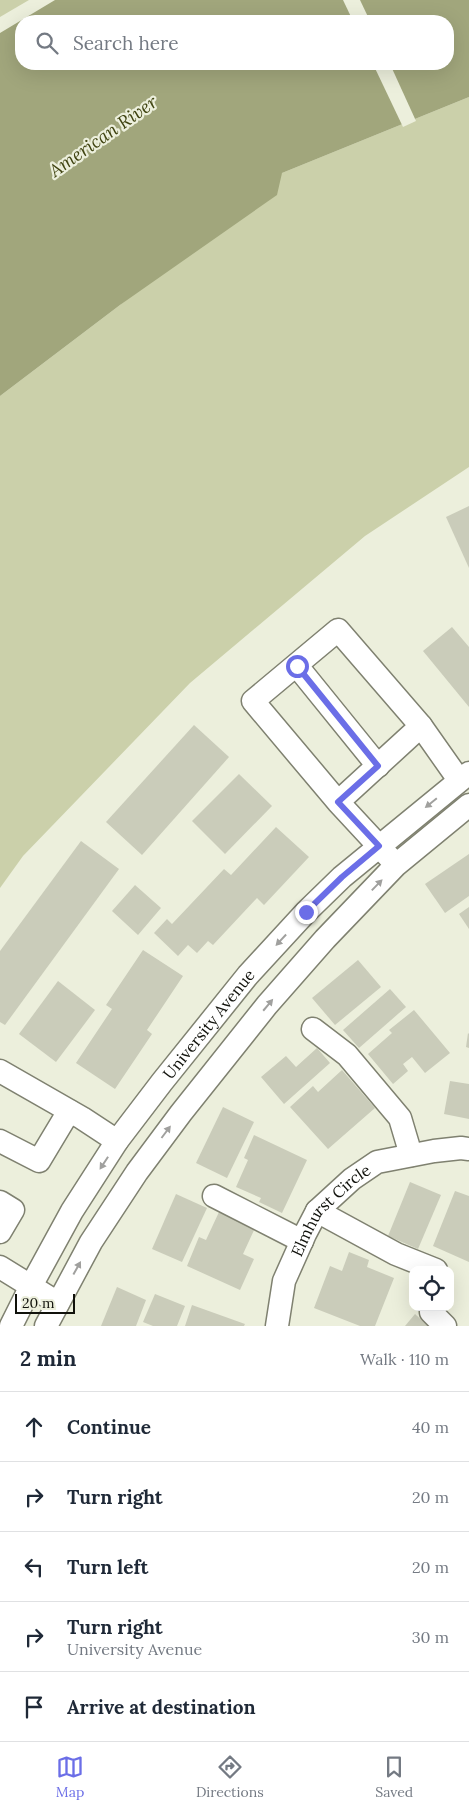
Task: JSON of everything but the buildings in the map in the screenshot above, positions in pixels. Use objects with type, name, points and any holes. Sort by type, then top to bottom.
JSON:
[{"type":"street","points":[[396,865],[338,802],[253,701],[338,630],[464,776]]},
{"type":"street","points":[[297,666],[378,766]]},
{"type":"street","points":[[338,802],[421,726]]},
{"type":"street","name":"University Avenue","points":[[11,1326],[72,1211],[118,1141],[162,1082],[248,975],[306,912],[342,877],[464,776]]},
{"type":"street","name":"University Avenue","points":[[46,1326],[92,1242],[137,1172],[181,1113],[267,1006],[325,939],[396,865],[468,809]]},
{"type":"street","points":[[314,1029],[347,1055],[400,1118],[411,1155]]},
{"type":"street","points":[[0,1072],[118,1141]]},
{"type":"street","points":[[0,1140],[39,1161],[69,1111]]},
{"type":"street","name":"Elmhurst Circle","points":[[277,1326],[284,1281],[317,1211],[352,1179],[377,1162],[461,1148],[469,1150]]},
{"type":"street","points":[[214,1196],[302,1241]]},
{"type":"street","points":[[0,1202],[13,1210],[0,1232]]},
{"type":"street","points":[[317,1211],[396,1254],[426,1266]]},
{"type":"street","points":[[0,1267],[58,1303]]},
{"type":"shaded area","points":[[0,0],[29,0],[0,17]]},
{"type":"shaded area","points":[[469,97],[469,467],[365,536],[190,683],[23,856],[0,888],[0,396],[120,305],[282,173]]},
{"type":"water","name":"American River","points":[[55,0],[469,0],[469,97],[282,173],[277,195],[120,305],[0,396],[0,33],[15,24],[15,70],[454,70],[454,15],[30,15]]},
{"type":"pier","points":[[343,0],[360,0],[367,15],[350,15]]},
{"type":"pier","points":[[376,70],[393,70],[416,121],[403,127]]},
{"type":"route","points":[[297,666],[378,766],[338,802],[379,846],[342,877],[306,912]]}]
